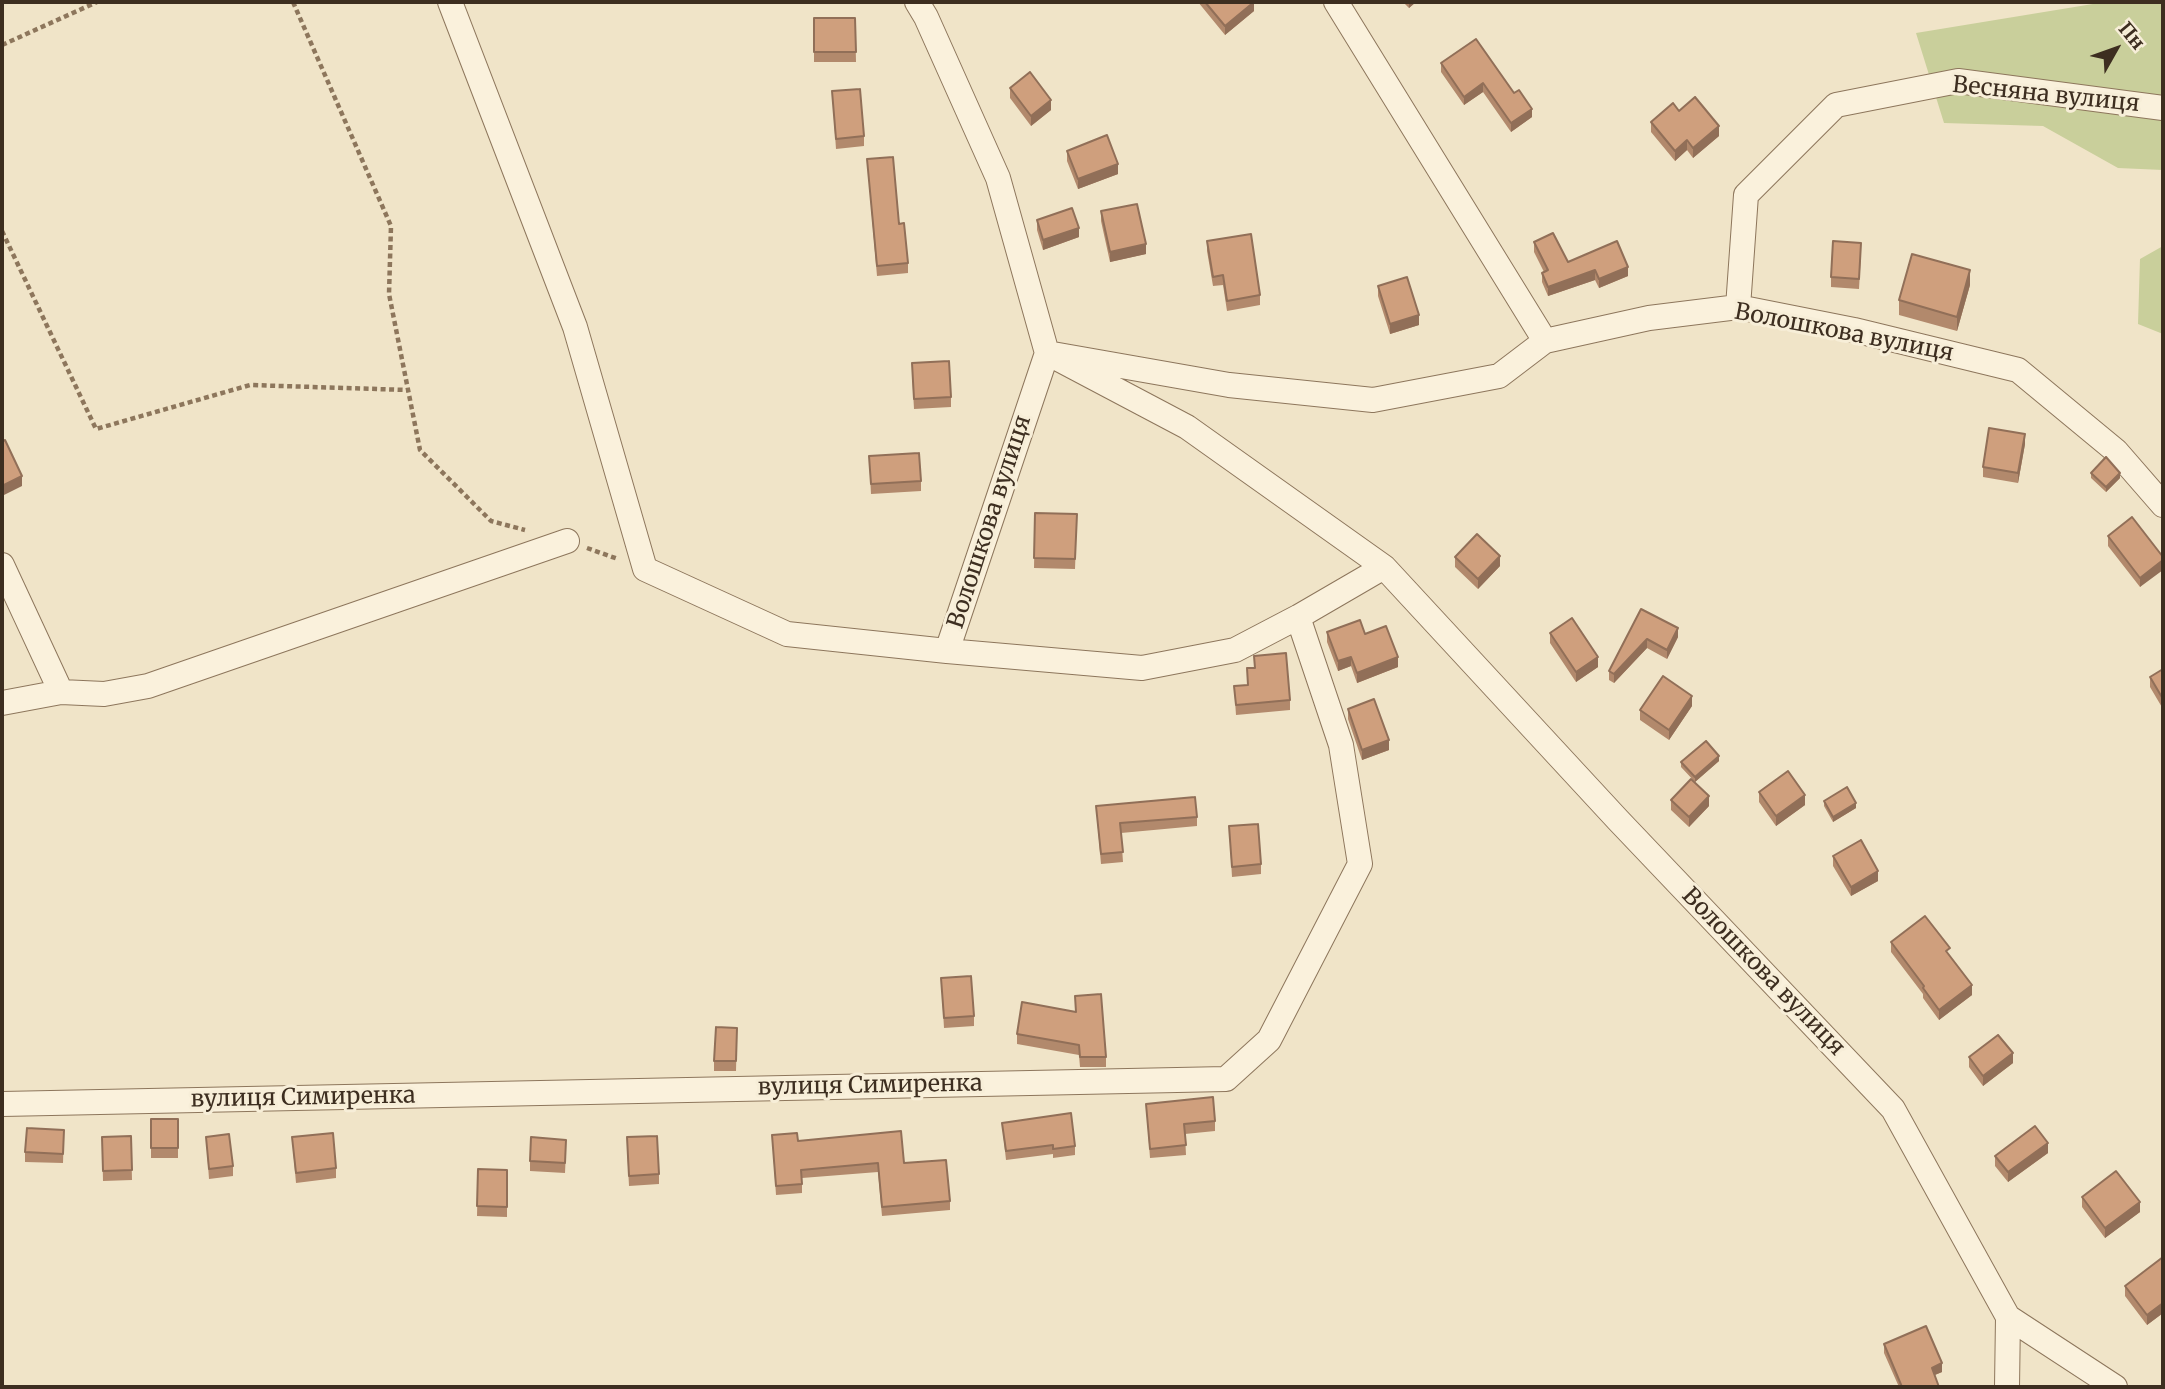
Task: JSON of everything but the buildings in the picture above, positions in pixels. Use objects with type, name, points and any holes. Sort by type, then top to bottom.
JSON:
[{"type":"street","points":[[450,2],[575,327],[645,569],[787,634],[947,651]]},
{"type":"street","points":[[917,2],[998,178],[1047,353]]},
{"type":"street","points":[[1336,2],[1545,341]]},
{"type":"street","name":"Весняна вулиця","points":[[1738,307],[1746,195],[1836,105],[1958,81],[2163,108]]},
{"type":"street","name":"Волошкова вулиця","points":[[1047,353],[1229,385],[1373,400],[1499,376],[1545,341],[1649,318],[1738,307],[1854,330],[2018,370],[2116,451],[2163,505]]},
{"type":"street","name":"Волошкова вулиця","points":[[1047,353],[1188,427],[1384,567],[1618,820],[1893,1109],[2008,1317],[2115,1387]]},
{"type":"street","name":"Волошкова вулиця","points":[[1047,353],[947,651],[1142,668],[1235,650],[1384,567]]},
{"type":"street","points":[[2,704],[61,692],[104,694],[148,686],[567,541]]},
{"type":"street","points":[[2,565],[61,692]]},
{"type":"street","name":"вулиця Симиренка","points":[[2,1104],[1226,1079],[1269,1040],[1360,864],[1341,745],[1298,617]]},
{"type":"street","points":[[2007,1387],[2008,1317]]},
{"type":"path","points":[[2,45],[97,2]]},
{"type":"path","points":[[293,2],[391,226],[389,294],[420,450],[491,521],[529,531]]},
{"type":"path","points":[[2,231],[96,429],[250,385],[408,390]]},
{"type":"path","points":[[567,541],[645,569]]},
{"type":"green space","points":[[2105,2],[2163,2],[2163,170],[2118,168],[2043,126],[1944,123],[1916,33]]},
{"type":"green space","points":[[2163,246],[2163,334],[2138,324],[2140,259]]}]
